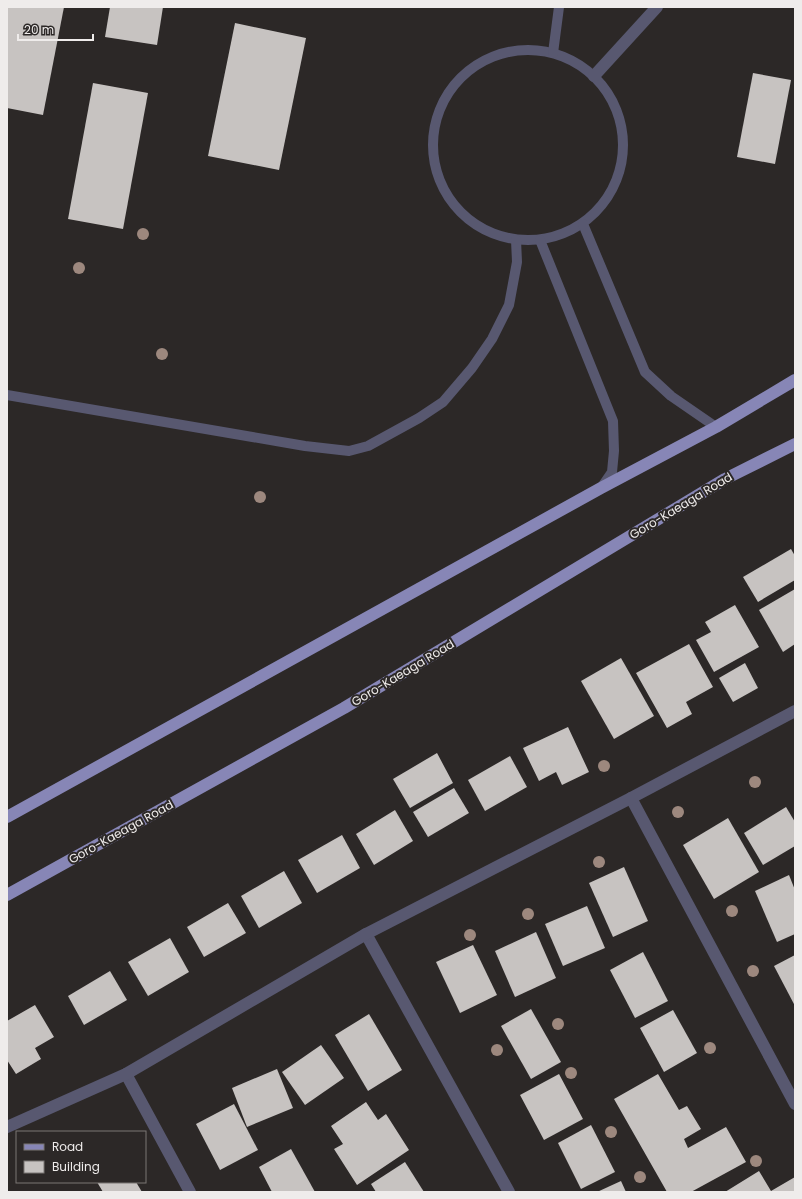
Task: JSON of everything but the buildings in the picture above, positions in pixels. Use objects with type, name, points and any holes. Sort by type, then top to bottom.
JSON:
[{"type":"main road","points":[[7,817],[601,488],[716,427],[795,380]]},
{"type":"main road","name":"Goro-Kaeaga Road","points":[[7,895],[344,708],[725,479],[795,444]]},
{"type":"street","points":[[594,76],[657,7]]},
{"type":"street","points":[[7,1127],[126,1074],[366,934],[631,798],[795,711]]},
{"type":"street","points":[[631,798],[795,1104]]},
{"type":"street","points":[[366,934],[509,1192]]},
{"type":"street","points":[[126,1074],[190,1192]]},
{"type":"lane","points":[[552,53],[559,7]]},
{"type":"lane","points":[[529,49],[552,53],[575,62],[594,76],[609,94],[619,117],[623,140],[622,164],[614,187],[600,207],[583,224],[555,237],[540,240],[516,240],[493,234],[482,229],[472,223],[454,206],[442,186],[434,163],[433,139],[438,115],[448,93],[463,75],[483,61],[505,52],[529,49]]},
{"type":"lane","points":[[583,224],[645,372],[671,396],[716,427]]},
{"type":"lane","points":[[7,395],[305,446],[349,451],[368,446],[419,418],[442,402],[472,368],[492,339],[508,305],[517,262],[516,240]]},
{"type":"lane","points":[[540,240],[613,421],[614,451],[612,472],[601,488]]}]
